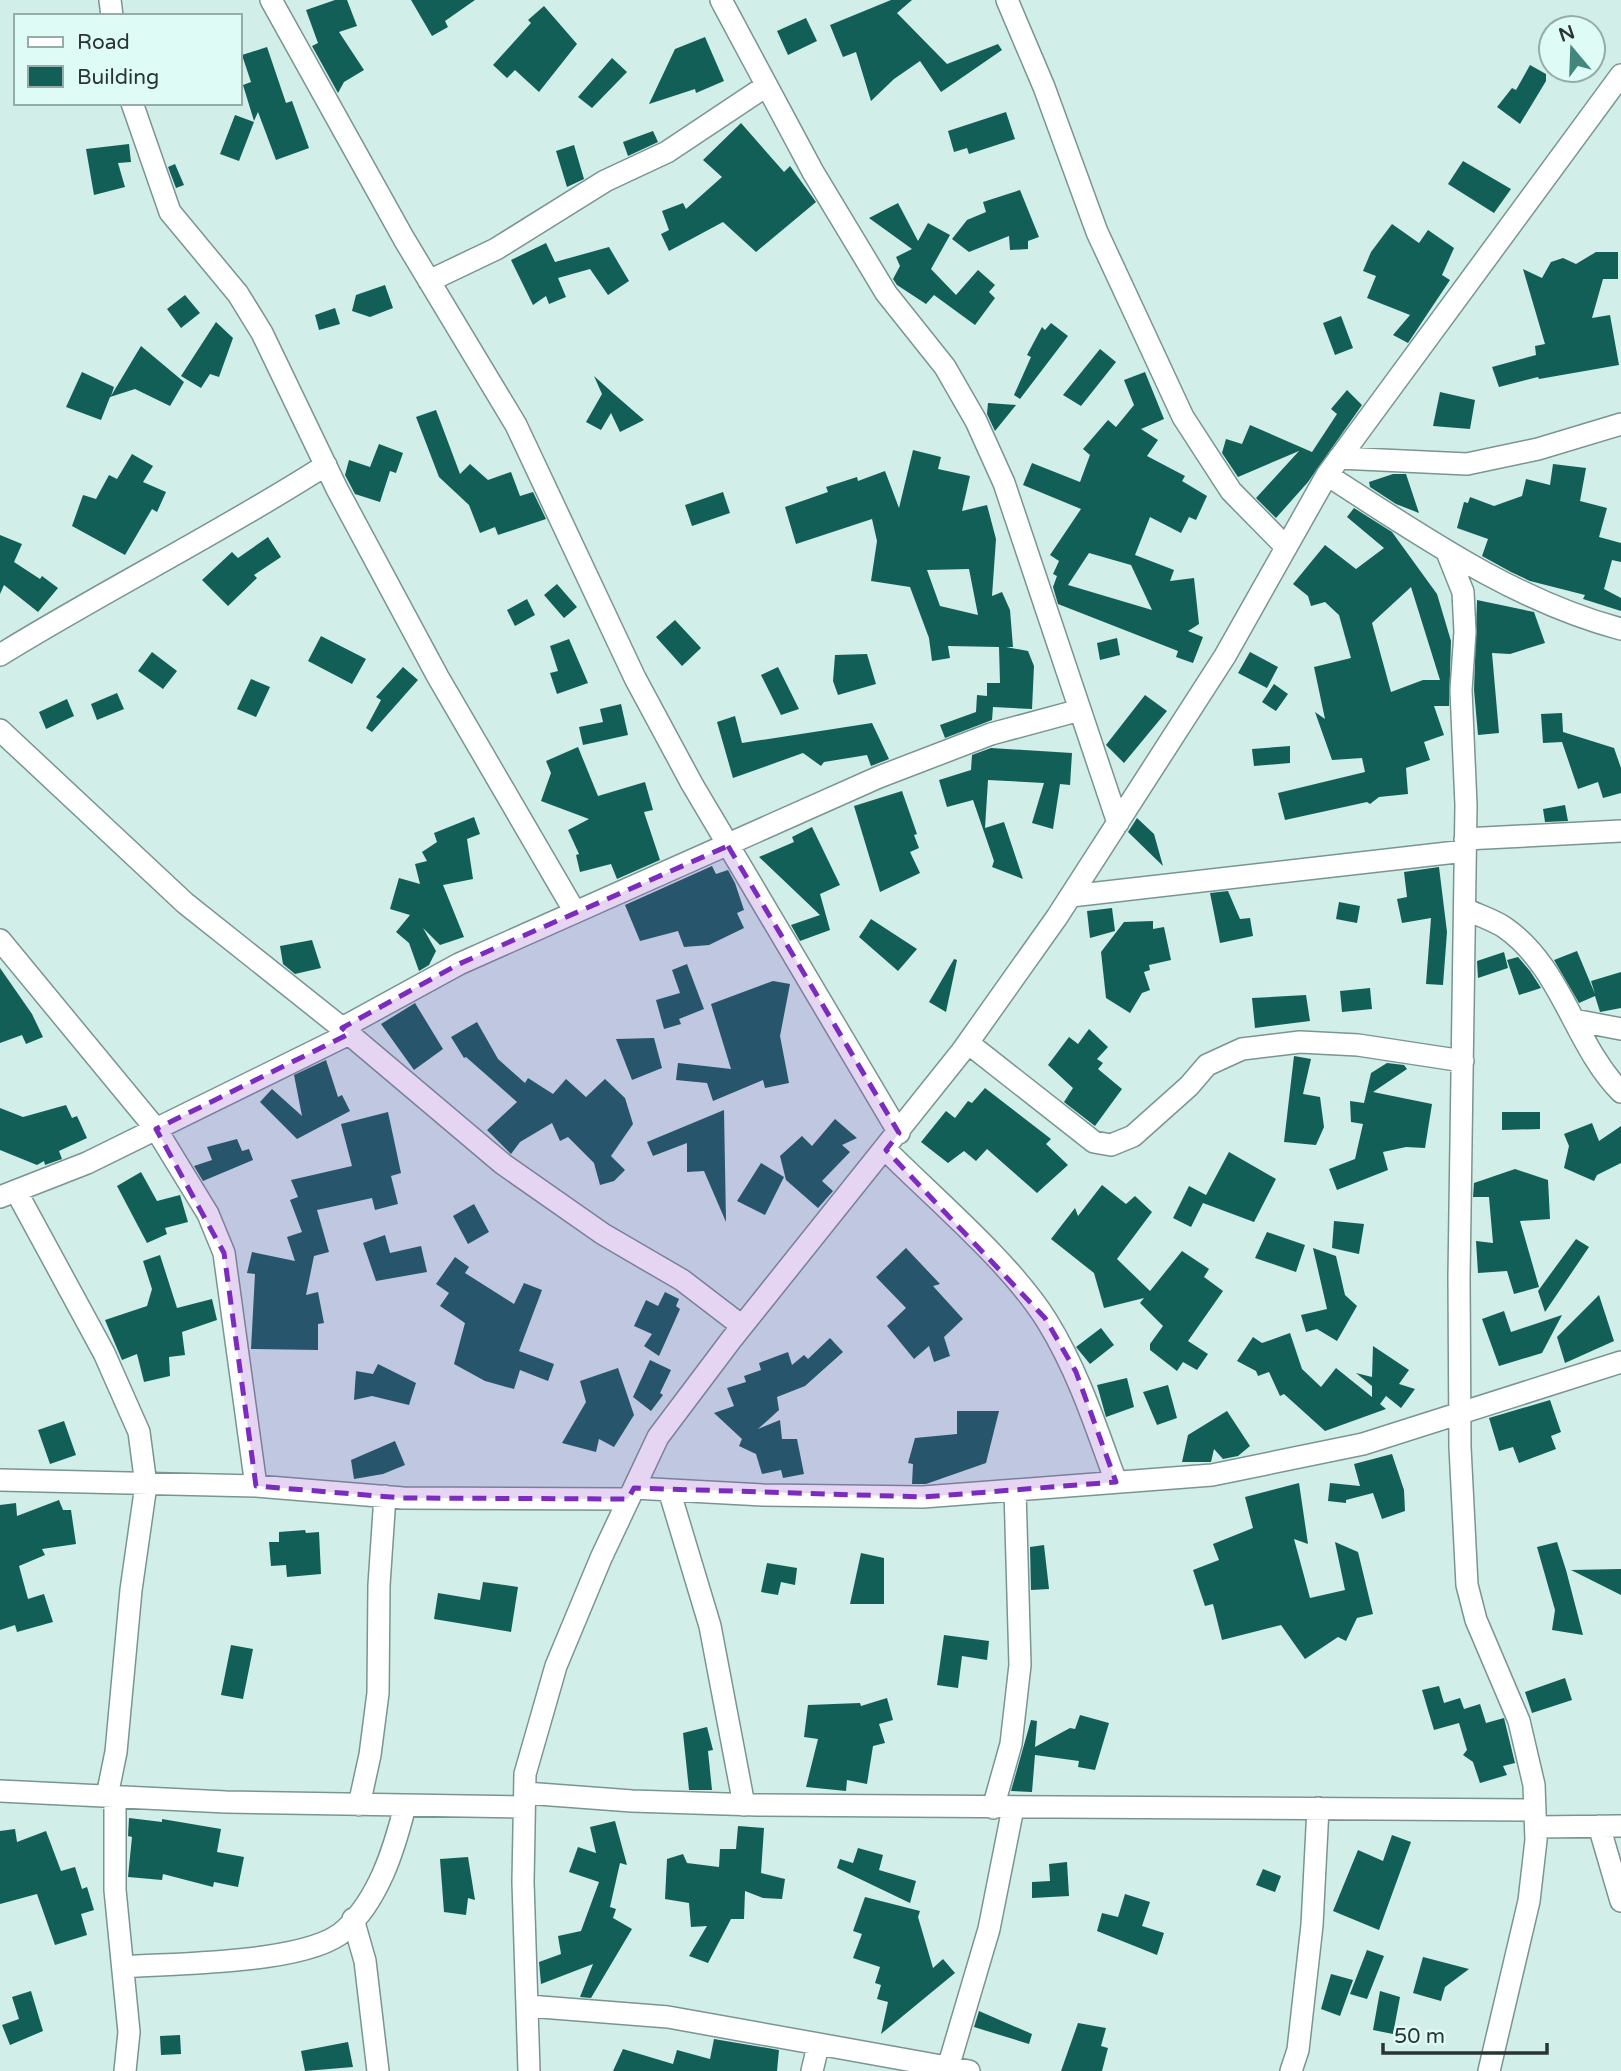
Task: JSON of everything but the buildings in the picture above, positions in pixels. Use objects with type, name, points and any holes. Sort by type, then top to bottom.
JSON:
[{"type":"street","points":[[271,0],[429,281],[516,425],[635,678],[728,845],[817,989],[899,1133]]},
{"type":"street","points":[[721,0],[766,86],[886,293],[945,367],[976,421],[1004,482],[1118,823]]},
{"type":"street","points":[[1007,0],[1044,87],[1097,232],[1183,417],[1231,491],[1286,547]]},
{"type":"street","points":[[529,2071],[523,1882],[525,1774],[556,1666],[658,1437],[742,1326],[886,1150],[968,1043],[1071,896],[1225,656],[1333,466],[1621,75]]},
{"type":"street","points":[[429,281],[496,249],[605,181],[667,152],[766,86]]},
{"type":"street","points":[[133,105],[170,212],[244,304],[262,333],[326,465],[438,677],[575,912]]},
{"type":"street","points":[[1333,466],[1467,464],[1538,449],[1621,424]]},
{"type":"street","points":[[0,654],[140,571],[247,515],[326,465]]},
{"type":"street","points":[[1333,466],[1447,552],[1570,611],[1621,629]]},
{"type":"street","points":[[1447,552],[1463,592],[1465,632],[1461,690],[1465,909],[1460,1411],[1467,1585],[1476,1620],[1519,1721],[1534,1785],[1535,1818],[1529,1901],[1489,2071]]},
{"type":"street","points":[[125,2071],[129,2032],[115,1890],[111,1796],[131,1590],[146,1485],[139,1432],[104,1353],[8,1194],[87,1163],[156,1129],[346,1031],[459,964],[879,776],[991,734],[1080,710]]},
{"type":"street","points":[[0,730],[185,903],[346,1031],[503,1164],[603,1234],[682,1280],[742,1326]]},
{"type":"street","points":[[1071,896],[1465,845],[1621,831]]},
{"type":"street","points":[[1465,909],[1503,927],[1529,950],[1549,973],[1593,1055],[1621,1092]]},
{"type":"street","points":[[0,940],[156,1129],[208,1214],[224,1253],[256,1486]]},
{"type":"street","points":[[1574,1020],[1621,1029]]},
{"type":"street","points":[[968,1043],[1094,1142],[1111,1145],[1133,1136],[1189,1086],[1207,1065],[1242,1049],[1312,1042],[1358,1045],[1463,1061]]},
{"type":"street","points":[[886,1150],[1006,1270],[1045,1318],[1076,1372],[1116,1482]]},
{"type":"street","points":[[0,1480],[256,1486],[385,1496],[631,1494],[669,1490],[923,1497],[1212,1475],[1363,1444],[1621,1362]]},
{"type":"street","points":[[669,1490],[710,1626],[744,1805]]},
{"type":"street","points":[[947,2069],[989,1928],[1011,1744],[1020,1665],[1015,1490]]},
{"type":"street","points":[[359,1805],[378,1693],[379,1585],[385,1496]]},
{"type":"street","points":[[0,1791],[405,1806],[525,1800],[1003,1808],[1318,1808],[1535,1818],[1621,1826]]},
{"type":"street","points":[[124,1967],[288,1954],[321,1945],[344,1931],[370,1898],[394,1849],[405,1806]]},
{"type":"street","points":[[1291,2071],[1298,2050],[1312,1925],[1318,1808]]},
{"type":"street","points":[[1599,1826],[1621,1901]]},
{"type":"street","points":[[354,1919],[365,1961],[378,2071]]},
{"type":"street","points":[[528,2006],[668,2017],[969,2071]]},
{"type":"street","points":[[812,2071],[818,2046]]},
{"type":"highlighted area","points":[[728,846],[899,1133],[886,1150],[1045,1318],[1076,1372],[1116,1482],[923,1497],[634,1488],[628,1499],[403,1498],[256,1486],[224,1253],[156,1129],[349,1034],[342,1028],[459,964]]}]
